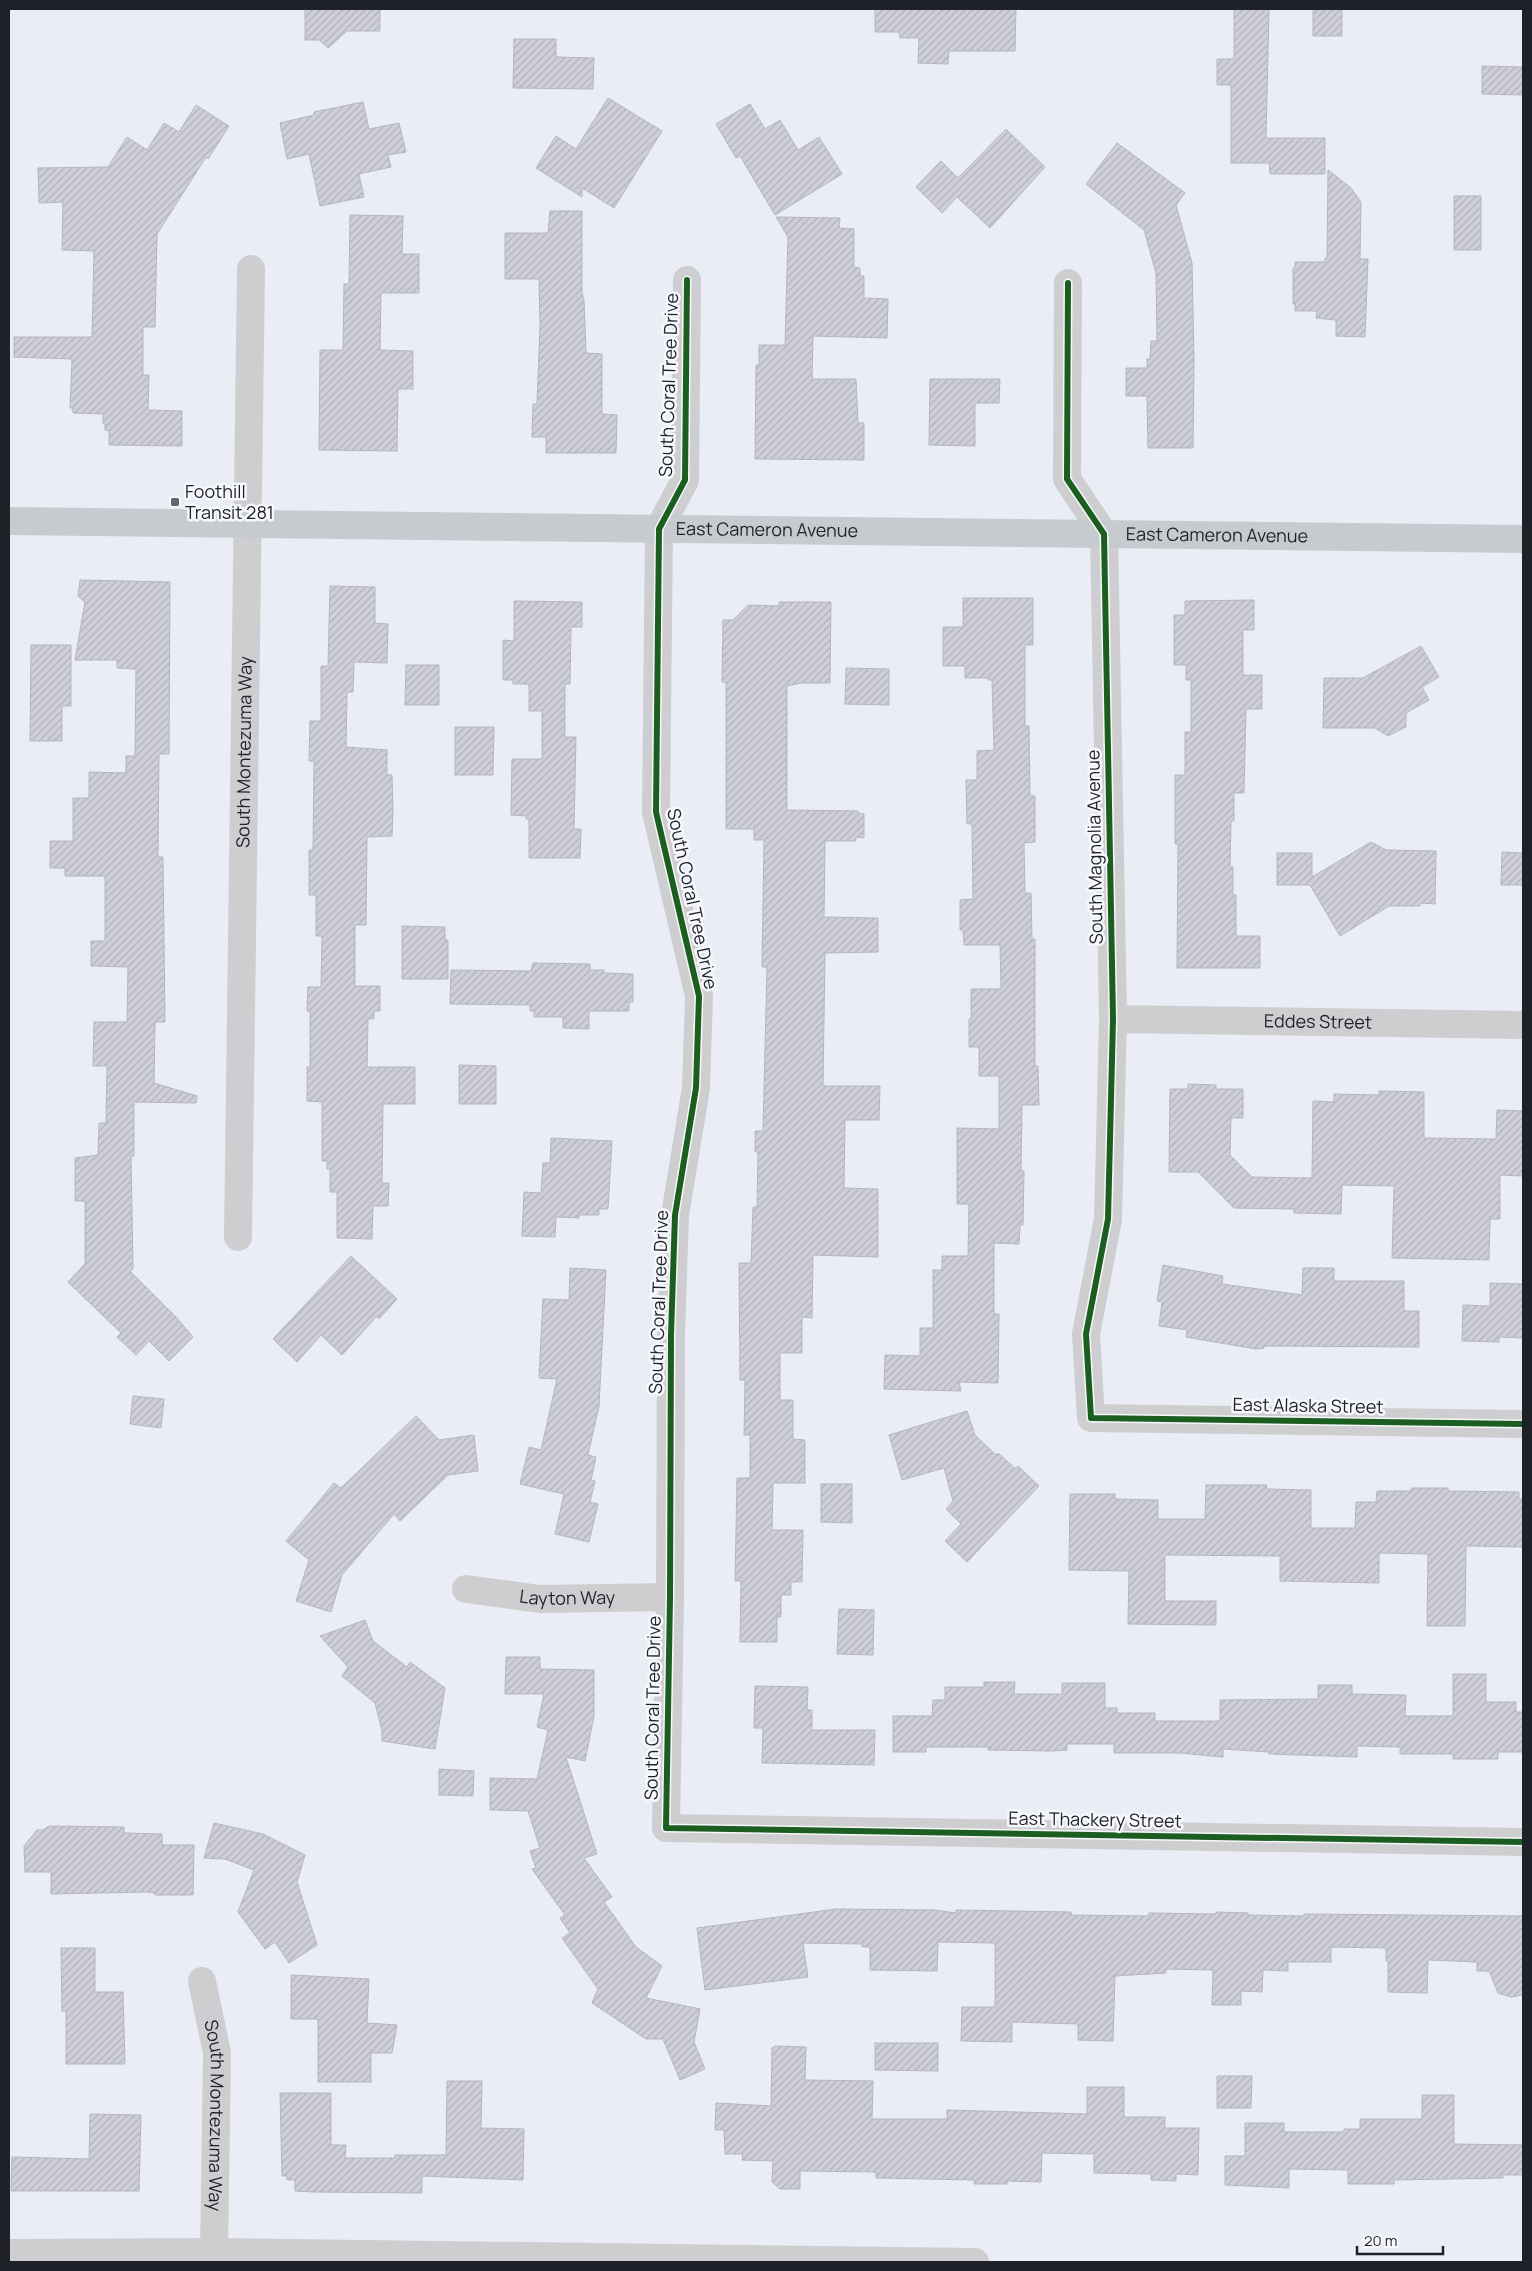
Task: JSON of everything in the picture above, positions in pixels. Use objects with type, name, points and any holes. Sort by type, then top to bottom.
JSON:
[{"type":"main road","name":"East Cameron Avenue","points":[[9,521],[1523,539]]},
{"type":"street","name":"South Montezuma Way","points":[[238,1236],[251,269]]},
{"type":"street","name":"South Coral Tree Drive","points":[[666,1828],[670,1597],[671,1335],[675,1216],[696,1088],[699,996],[656,812],[659,529],[685,480],[687,280]]},
{"type":"street","points":[[1068,283],[1067,479],[1104,534]]},
{"type":"street","name":"South Magnolia Avenue","points":[[1092,1418],[1086,1334],[1108,1219],[1113,1019],[1104,534]]},
{"type":"street","name":"Eddes Street","points":[[1113,1019],[1523,1025]]},
{"type":"street","name":"East Alaska Street","points":[[1092,1418],[1523,1424]]},
{"type":"street","name":"Layton Way","points":[[466,1589],[540,1599],[670,1597]]},
{"type":"street","name":"East Thackery Street","points":[[666,1828],[1523,1842]]},
{"type":"street","name":"South Montezuma Way","points":[[202,1981],[217,2053],[214,2252]]},
{"type":"street","points":[[9,2253],[76,2258],[214,2252],[974,2262]]},
{"type":"building","points":[[305,9],[380,9],[380,31],[347,31],[328,48],[319,40],[305,40]]},
{"type":"building","points":[[875,9],[1016,9],[1015,51],[949,51],[948,64],[918,63],[919,38],[900,38],[899,32],[875,32]]},
{"type":"building","points":[[1234,9],[1269,9],[1266,138],[1325,138],[1325,174],[1270,174],[1269,163],[1231,163],[1231,85],[1217,85],[1217,59],[1232,59],[1234,57]]},
{"type":"building","points":[[1313,9],[1342,9],[1342,36],[1313,36]]},
{"type":"building","points":[[514,39],[556,39],[556,57],[594,58],[593,89],[513,88]]},
{"type":"building","points":[[1482,66],[1523,67],[1523,95],[1482,94]]},
{"type":"building","points":[[608,98],[662,131],[614,208],[582,188],[582,197],[536,168],[556,136],[576,149]]},
{"type":"building","points":[[363,102],[369,129],[399,123],[406,152],[388,155],[391,167],[359,174],[364,197],[320,206],[309,154],[287,159],[280,123],[314,115],[314,112]]},
{"type":"building","points":[[750,104],[765,129],[780,120],[798,150],[819,137],[842,174],[775,215],[740,156],[736,158],[716,124]]},
{"type":"building","points":[[196,105],[229,126],[208,159],[206,157],[157,234],[155,327],[143,327],[143,375],[149,375],[148,410],[182,411],[182,446],[109,445],[109,431],[105,430],[103,414],[73,413],[73,408],[70,408],[72,359],[14,357],[14,337],[92,337],[94,251],[62,250],[63,202],[39,203],[38,168],[108,167],[127,137],[147,150],[164,123],[179,132]]},
{"type":"building","points":[[1006,129],[1045,167],[990,228],[957,197],[942,213],[916,187],[941,161],[958,178]]},
{"type":"building","points":[[1117,143],[1185,193],[1176,205],[1192,263],[1193,448],[1148,448],[1147,396],[1126,396],[1126,368],[1147,368],[1147,359],[1150,359],[1151,341],[1157,341],[1156,273],[1144,230],[1086,184]]},
{"type":"building","points":[[1328,170],[1351,188],[1361,202],[1360,259],[1368,259],[1365,337],[1336,336],[1336,320],[1316,318],[1317,311],[1295,311],[1295,304],[1293,304],[1293,268],[1295,268],[1295,262],[1325,262],[1325,258],[1327,258]]},
{"type":"building","points":[[1454,196],[1481,196],[1481,250],[1454,250]]},
{"type":"building","points":[[550,211],[582,211],[582,293],[584,300],[586,353],[602,354],[602,414],[617,415],[616,453],[546,453],[546,437],[532,437],[533,404],[537,404],[540,325],[539,279],[505,279],[505,233],[548,233]]},
{"type":"building","points":[[350,215],[403,216],[402,254],[419,254],[419,293],[381,293],[380,350],[413,351],[413,389],[398,389],[397,451],[319,450],[320,350],[343,350],[344,284],[349,284]]},
{"type":"building","points":[[776,217],[840,218],[839,228],[854,229],[854,267],[860,268],[860,276],[864,276],[864,298],[888,299],[887,338],[813,336],[812,379],[856,379],[858,423],[864,423],[864,460],[755,459],[756,365],[759,365],[759,345],[785,345],[788,237]]},
{"type":"building","points":[[930,379],[1000,379],[999,403],[975,403],[975,446],[929,445]]},
{"type":"building","points":[[80,580],[170,582],[169,754],[159,754],[158,857],[163,857],[165,1022],[155,1022],[154,1083],[197,1096],[196,1103],[134,1102],[134,1156],[131,1156],[133,1269],[130,1271],[176,1317],[193,1337],[169,1361],[149,1341],[136,1355],[117,1337],[121,1333],[68,1282],[85,1264],[85,1201],[75,1201],[75,1158],[98,1155],[99,1123],[106,1123],[107,1066],[93,1066],[94,1022],[127,1022],[128,967],[91,966],[91,941],[105,941],[105,876],[65,876],[65,868],[50,868],[50,841],[73,841],[73,798],[89,798],[89,772],[126,773],[126,756],[135,756],[136,669],[117,668],[117,660],[75,660],[85,602],[78,596]]},
{"type":"building","points":[[330,586],[375,587],[375,623],[388,624],[387,663],[354,662],[353,692],[347,692],[346,747],[387,750],[387,775],[392,775],[393,810],[392,836],[367,837],[366,925],[355,925],[355,986],[380,986],[380,1011],[374,1011],[374,1019],[368,1019],[367,1067],[415,1067],[415,1104],[383,1104],[382,1183],[389,1183],[388,1206],[373,1206],[372,1239],[337,1238],[337,1192],[330,1192],[330,1169],[327,1169],[327,1161],[322,1161],[322,1102],[307,1101],[307,1067],[310,1067],[310,1011],[307,1011],[308,987],[321,987],[322,936],[316,936],[316,895],[309,895],[309,850],[313,850],[314,761],[309,761],[310,721],[321,721],[321,666],[328,666]]},
{"type":"building","points":[[963,598],[1033,598],[1033,645],[1025,645],[1025,726],[1029,726],[1030,796],[1035,796],[1035,842],[1024,843],[1025,893],[1031,893],[1032,939],[1035,939],[1035,1066],[1038,1066],[1039,1105],[1022,1105],[1021,1171],[1024,1171],[1023,1225],[1020,1225],[1019,1244],[994,1243],[994,1314],[999,1314],[998,1383],[959,1382],[961,1391],[884,1389],[885,1355],[920,1356],[920,1328],[933,1328],[933,1270],[942,1270],[942,1256],[968,1256],[969,1204],[957,1204],[957,1128],[999,1129],[999,1076],[979,1076],[979,1047],[969,1047],[969,1019],[971,1019],[971,989],[1001,989],[1000,945],[964,945],[963,930],[960,930],[960,900],[973,899],[972,824],[967,824],[966,780],[977,780],[977,751],[994,750],[992,680],[988,680],[988,678],[965,678],[965,666],[943,666],[943,627],[963,627]]},
{"type":"building","points":[[1254,600],[1254,630],[1243,630],[1243,675],[1262,675],[1262,709],[1246,709],[1244,793],[1234,793],[1234,821],[1231,821],[1230,867],[1233,867],[1233,895],[1236,895],[1236,936],[1260,936],[1260,968],[1177,968],[1178,844],[1175,844],[1175,775],[1185,775],[1185,732],[1191,732],[1191,680],[1186,680],[1186,665],[1174,665],[1174,615],[1185,615],[1185,601]]},
{"type":"building","points":[[514,601],[582,602],[582,627],[571,627],[570,684],[565,684],[565,737],[576,737],[574,829],[581,829],[580,858],[529,858],[529,819],[526,819],[526,816],[511,815],[512,759],[542,759],[542,711],[529,711],[529,684],[513,684],[513,680],[503,680],[503,640],[514,641]]},
{"type":"building","points":[[779,602],[831,602],[830,683],[801,683],[787,686],[787,810],[858,811],[858,813],[864,814],[864,838],[856,837],[856,841],[825,841],[824,917],[878,918],[878,952],[825,953],[823,1086],[880,1086],[879,1120],[845,1120],[844,1188],[878,1189],[878,1257],[813,1255],[812,1318],[802,1317],[802,1353],[780,1353],[780,1400],[793,1400],[793,1439],[805,1440],[805,1483],[773,1483],[772,1530],[803,1530],[802,1582],[791,1582],[791,1595],[781,1595],[781,1617],[777,1617],[777,1642],[740,1642],[741,1581],[735,1581],[737,1478],[750,1478],[750,1435],[744,1435],[745,1380],[740,1380],[739,1263],[751,1263],[753,1207],[757,1207],[758,1152],[755,1152],[755,1131],[763,1131],[767,967],[762,967],[764,840],[754,840],[754,829],[726,829],[726,682],[722,682],[723,620],[733,620],[748,605],[779,606]]},
{"type":"building","points":[[31,645],[71,645],[71,706],[62,706],[62,741],[30,741]]},
{"type":"building","points":[[1421,646],[1439,677],[1422,687],[1429,700],[1406,713],[1406,727],[1388,736],[1375,728],[1323,728],[1324,678],[1363,678]]},
{"type":"building","points":[[406,665],[439,665],[439,705],[405,705]]},
{"type":"building","points":[[846,668],[889,669],[889,705],[845,704]]},
{"type":"building","points":[[455,727],[494,727],[493,775],[455,775]]},
{"type":"building","points":[[1371,842],[1386,850],[1436,851],[1435,904],[1420,903],[1420,906],[1389,906],[1340,936],[1310,885],[1277,885],[1277,853],[1312,853],[1312,877]]},
{"type":"building","points":[[1502,852],[1523,853],[1523,885],[1501,885]]},
{"type":"building","points":[[402,926],[445,927],[445,940],[448,940],[448,979],[402,979]]},
{"type":"building","points":[[533,963],[590,964],[590,970],[604,970],[604,973],[633,974],[633,1002],[629,1002],[629,1011],[589,1011],[589,1029],[563,1028],[563,1017],[534,1017],[534,1011],[530,1011],[530,1005],[450,1004],[451,970],[531,971]]},
{"type":"building","points":[[459,1065],[496,1066],[496,1104],[459,1104]]},
{"type":"building","points":[[1188,1084],[1216,1085],[1216,1089],[1243,1089],[1243,1118],[1231,1118],[1230,1155],[1252,1177],[1312,1178],[1313,1101],[1334,1102],[1334,1094],[1379,1095],[1379,1091],[1424,1092],[1424,1138],[1496,1139],[1497,1110],[1523,1111],[1523,1176],[1500,1175],[1500,1219],[1490,1219],[1489,1260],[1392,1258],[1394,1186],[1342,1185],[1341,1214],[1294,1213],[1294,1209],[1234,1208],[1198,1172],[1169,1172],[1170,1089],[1188,1089]]},
{"type":"building","points":[[551,1138],[612,1141],[608,1209],[599,1209],[599,1215],[579,1215],[579,1218],[556,1217],[555,1237],[522,1236],[524,1192],[541,1193],[543,1163],[550,1163]]},
{"type":"building","points":[[351,1256],[397,1299],[379,1319],[377,1316],[342,1355],[321,1335],[297,1362],[273,1339]]},
{"type":"building","points":[[1163,1265],[1223,1276],[1222,1284],[1302,1295],[1303,1268],[1334,1268],[1334,1281],[1404,1281],[1404,1311],[1419,1311],[1419,1347],[1264,1346],[1264,1348],[1256,1349],[1186,1337],[1187,1330],[1159,1326],[1162,1302],[1157,1301]]},
{"type":"building","points":[[570,1268],[606,1270],[599,1406],[588,1455],[596,1457],[591,1480],[595,1481],[590,1502],[598,1504],[589,1542],[555,1534],[564,1494],[520,1484],[529,1447],[541,1450],[557,1379],[539,1378],[543,1299],[569,1300]]},
{"type":"building","points":[[1490,1283],[1523,1284],[1523,1338],[1499,1337],[1499,1342],[1462,1341],[1463,1305],[1490,1306]]},
{"type":"building","points":[[133,1396],[164,1399],[161,1428],[130,1424]]},
{"type":"building","points":[[967,1411],[975,1435],[996,1455],[998,1453],[1016,1469],[1018,1466],[1039,1486],[967,1562],[945,1541],[961,1524],[946,1509],[953,1501],[944,1468],[902,1480],[889,1435]]},
{"type":"building","points":[[416,1416],[439,1440],[474,1435],[478,1471],[448,1475],[400,1521],[394,1514],[342,1575],[331,1612],[296,1601],[309,1560],[286,1541],[334,1483],[341,1488]]},
{"type":"building","points":[[821,1484],[852,1484],[852,1523],[821,1522]]},
{"type":"building","points":[[1206,1485],[1267,1485],[1266,1489],[1311,1490],[1311,1528],[1355,1528],[1356,1502],[1376,1502],[1377,1491],[1411,1491],[1411,1488],[1448,1488],[1448,1491],[1519,1492],[1519,1499],[1523,1499],[1523,1547],[1466,1546],[1465,1626],[1427,1626],[1428,1554],[1379,1553],[1379,1583],[1280,1581],[1280,1556],[1165,1555],[1165,1601],[1216,1601],[1216,1625],[1128,1624],[1129,1571],[1069,1570],[1070,1494],[1115,1494],[1115,1499],[1158,1500],[1158,1519],[1205,1519]]},
{"type":"building","points":[[839,1609],[874,1610],[873,1655],[837,1654]]},
{"type":"building","points":[[365,1620],[373,1641],[407,1667],[410,1662],[445,1688],[435,1749],[382,1741],[382,1731],[375,1703],[342,1676],[348,1667],[320,1636]]},
{"type":"building","points":[[506,1657],[540,1657],[540,1669],[594,1670],[594,1716],[585,1761],[566,1757],[597,1854],[584,1858],[612,1897],[604,1902],[636,1947],[662,1966],[646,1998],[700,2009],[694,2042],[705,2069],[680,2080],[663,2039],[646,2039],[592,2003],[598,1989],[562,1938],[570,1933],[560,1918],[565,1915],[532,1869],[536,1868],[530,1851],[540,1848],[528,1811],[490,1810],[490,1778],[537,1779],[548,1730],[537,1727],[544,1694],[505,1694]]},
{"type":"building","points":[[1453,1674],[1486,1674],[1486,1702],[1516,1702],[1516,1712],[1523,1712],[1523,1752],[1498,1752],[1498,1759],[1453,1759],[1453,1754],[1400,1754],[1400,1747],[1357,1746],[1357,1757],[1269,1754],[1269,1752],[1223,1749],[1223,1757],[1180,1753],[1114,1753],[1114,1744],[1067,1744],[1067,1750],[1052,1751],[988,1750],[988,1747],[926,1747],[926,1752],[893,1752],[893,1716],[932,1716],[933,1700],[945,1700],[945,1687],[984,1687],[984,1682],[1015,1682],[1014,1694],[1062,1694],[1062,1683],[1105,1683],[1105,1708],[1117,1708],[1117,1713],[1155,1713],[1155,1721],[1220,1721],[1220,1700],[1318,1699],[1318,1685],[1352,1685],[1352,1694],[1406,1695],[1405,1716],[1453,1716]]},
{"type":"building","points":[[755,1686],[808,1687],[807,1710],[812,1710],[812,1730],[875,1730],[874,1765],[762,1763],[763,1728],[754,1728]]},
{"type":"building","points":[[439,1769],[474,1771],[473,1796],[439,1795]]},
{"type":"building","points":[[214,1823],[263,1834],[305,1855],[297,1882],[317,1945],[289,1963],[275,1942],[265,1949],[238,1912],[254,1870],[225,1859],[204,1858]]},
{"type":"building","points":[[49,1826],[124,1827],[124,1833],[162,1834],[162,1845],[194,1845],[193,1895],[155,1895],[155,1893],[147,1892],[51,1894],[51,1872],[25,1872],[24,1846],[37,1830],[43,1830]]},
{"type":"building","points":[[836,1909],[934,1910],[956,1913],[956,1910],[1071,1912],[1071,1915],[1148,1916],[1149,1913],[1216,1914],[1216,1912],[1248,1913],[1248,1915],[1304,1916],[1304,1914],[1523,1916],[1523,1995],[1511,1997],[1498,1993],[1489,1971],[1477,1971],[1477,1962],[1428,1960],[1427,1993],[1388,1992],[1386,1948],[1331,1947],[1331,1962],[1288,1962],[1288,1971],[1263,1970],[1262,1992],[1241,1991],[1241,2005],[1212,2005],[1213,1970],[1166,1969],[1166,1973],[1115,1976],[1113,2041],[1078,2040],[1078,2024],[1012,2022],[1012,2042],[961,2041],[962,2007],[995,2007],[995,1943],[938,1942],[937,1971],[870,1970],[870,1947],[862,1947],[862,1944],[803,1943],[808,1977],[705,1990],[697,1928]]},
{"type":"building","points":[[61,1948],[95,1948],[95,1992],[123,1992],[125,2064],[66,2064],[66,2011],[62,2011]]},
{"type":"building","points":[[291,1975],[369,1979],[367,2023],[397,2025],[392,2053],[371,2053],[371,2082],[318,2082],[318,2019],[291,2019]]},
{"type":"building","points":[[875,2043],[938,2043],[938,2071],[875,2070]]},
{"type":"building","points":[[775,2046],[806,2047],[805,2080],[873,2081],[872,2119],[947,2119],[947,2110],[1087,2114],[1087,2087],[1124,2087],[1124,2117],[1165,2117],[1165,2128],[1199,2128],[1198,2175],[1176,2174],[1176,2181],[1151,2180],[1151,2174],[1094,2173],[1094,2154],[1042,2153],[1041,2182],[1007,2181],[1007,2184],[974,2184],[975,2180],[876,2178],[876,2172],[800,2171],[800,2189],[780,2189],[772,2182],[773,2161],[742,2160],[743,2154],[725,2154],[724,2130],[715,2130],[716,2103],[771,2106],[772,2048]]},
{"type":"building","points":[[1217,2076],[1252,2076],[1251,2108],[1217,2108]]},
{"type":"building","points":[[447,2081],[482,2081],[481,2128],[524,2129],[523,2180],[422,2176],[422,2193],[314,2192],[295,2191],[295,2180],[287,2180],[287,2176],[282,2176],[280,2093],[331,2093],[331,2145],[346,2145],[345,2158],[395,2158],[395,2155],[446,2155]]},
{"type":"building","points":[[1422,2095],[1454,2095],[1454,2144],[1523,2145],[1523,2175],[1503,2175],[1503,2178],[1394,2180],[1394,2184],[1348,2184],[1348,2170],[1289,2169],[1289,2188],[1225,2185],[1225,2156],[1245,2156],[1245,2123],[1284,2123],[1284,2132],[1344,2132],[1344,2129],[1360,2129],[1360,2119],[1422,2119]]},
{"type":"building","points":[[90,2114],[141,2115],[139,2191],[11,2191],[12,2157],[89,2159]]},
{"type":"cycle path","points":[[687,280],[685,480],[659,529],[656,812],[699,996],[696,1088],[675,1215],[671,1335],[670,1597],[666,1828],[1523,1842]]},
{"type":"cycle path","points":[[1068,283],[1067,479],[1104,534],[1113,1019],[1108,1219],[1086,1334],[1091,1418],[1523,1424]]},
{"type":"place","name":"Foothill Transit 281","points":[[175,502]]}]
